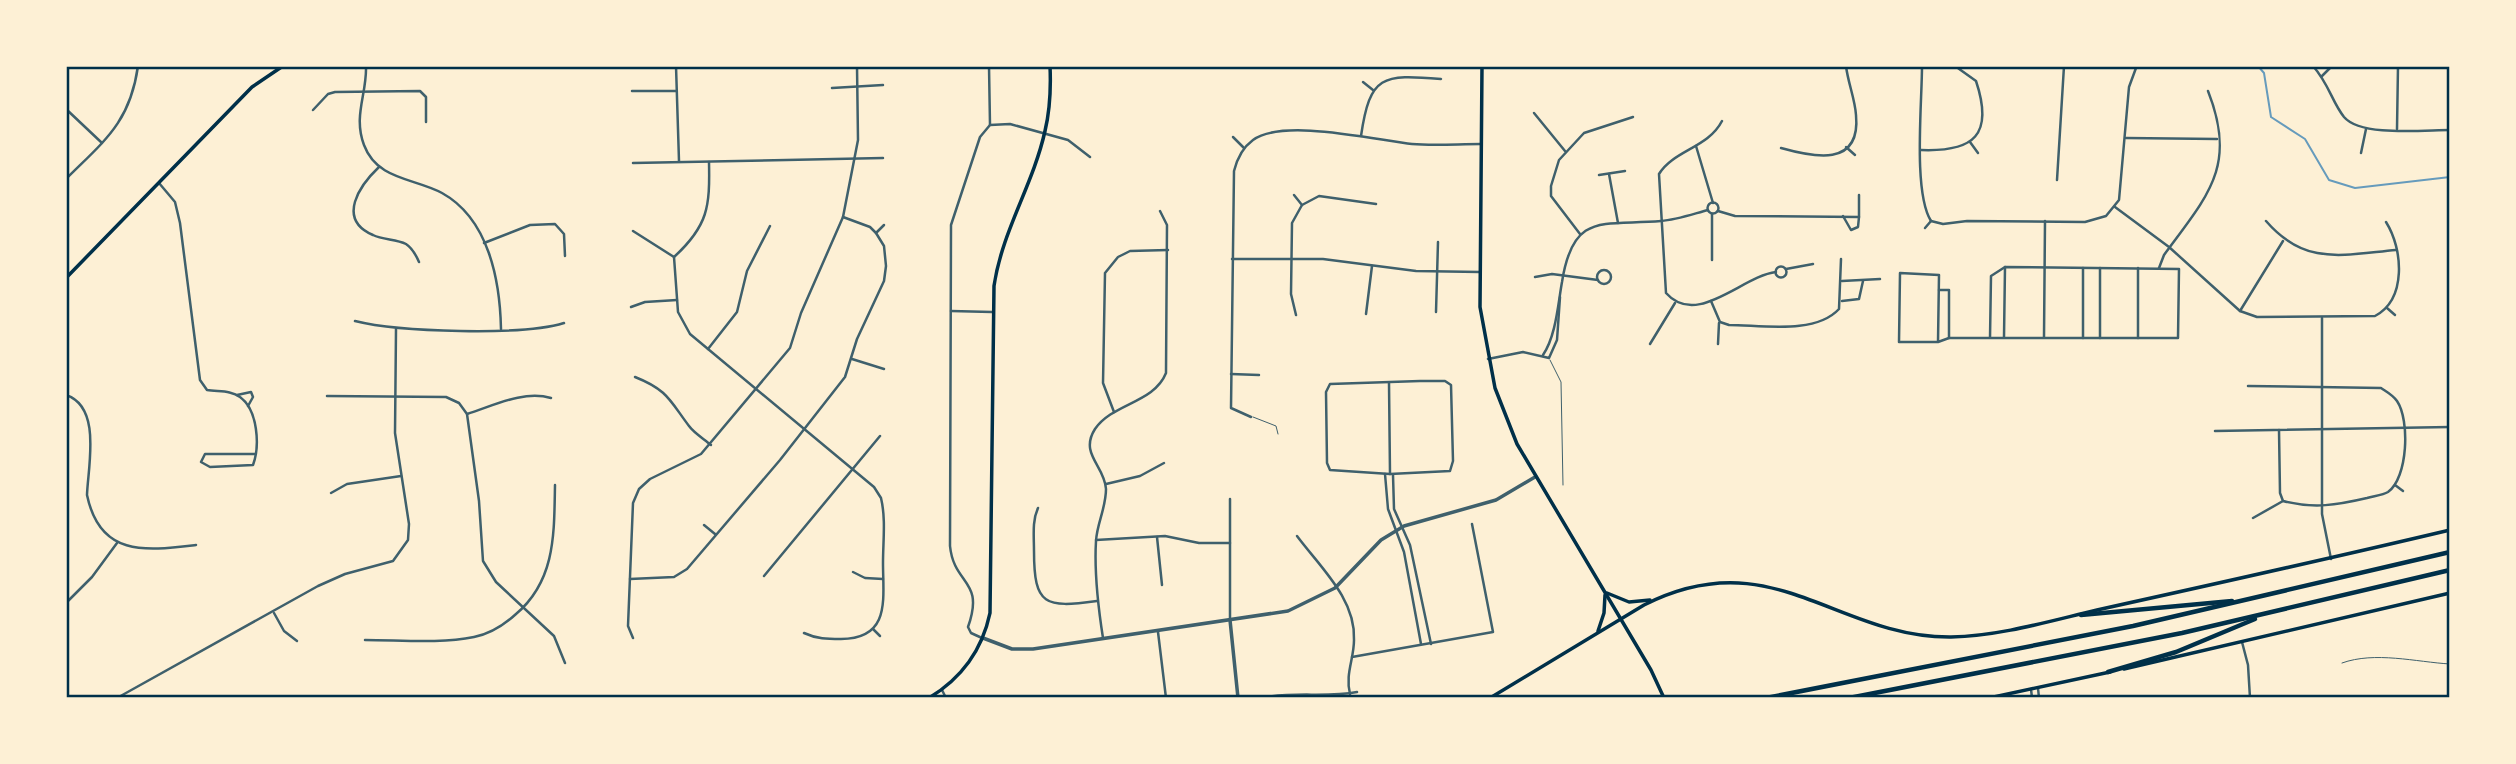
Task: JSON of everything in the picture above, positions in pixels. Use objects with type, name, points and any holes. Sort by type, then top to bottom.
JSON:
[{"type":"highway","points":[[1766,698],[2133,626],[2449,552]]},
{"type":"highway","points":[[1849,698],[2258,617],[2449,570]]},
{"type":"highway","points":[[2081,615],[2183,603],[2243,601]]},
{"type":"highway","points":[[2108,672],[2176,652],[2215,634],[2240,627],[2258,617]]},
{"type":"main road","points":[[66,278],[253,87],[283,66]]},
{"type":"main road","points":[[929,698],[963,671],[983,638],[991,599],[992,312],[1001,248],[1045,133],[1050,107],[1050,66]]},
{"type":"main road","points":[[1482,66],[1480,307],[1488,359],[1505,417],[1535,477],[1651,670],[1664,698]]},
{"type":"main road","points":[[1605,592],[1629,602],[1655,600],[1702,586],[1759,585],[1797,594],[1906,632],[1944,637],[1972,635],[2081,615],[2449,530]]},
{"type":"main road","points":[[1597,634],[1604,613],[1605,592]]},
{"type":"main road","points":[[1989,698],[2449,593]]},
{"type":"main road","points":[[1490,698],[1655,600]]},
{"type":"street","points":[[66,179],[102,143],[130,106],[138,66]]},
{"type":"street","points":[[366,66],[358,117],[360,133],[369,156],[379,167],[445,195],[464,212],[484,243],[497,279],[500,329]]},
{"type":"street","points":[[676,66],[679,162]]},
{"type":"street","points":[[634,638],[628,626],[630,522],[633,503],[639,489],[650,479],[701,454],[790,348],[801,313],[844,217],[858,140],[857,66]]},
{"type":"street","points":[[989,66],[990,125]]},
{"type":"street","points":[[1781,148],[1828,158],[1846,147],[1856,126],[1846,66]]},
{"type":"street","points":[[1922,66],[1922,193],[1926,214],[1931,221],[1943,224],[2085,222],[2106,216],[2115,207],[2121,191],[2129,87],[2136,68]]},
{"type":"street","points":[[1921,150],[1950,151],[1969,142],[1980,127],[1982,105],[1976,81],[1968,72],[1955,66]]},
{"type":"street","points":[[1968,72],[1971,66]]},
{"type":"street","points":[[2057,180],[2064,66]]},
{"type":"street","points":[[2313,66],[2322,76],[2344,118],[2366,129],[2449,130]]},
{"type":"street","points":[[2322,76],[2332,66]]},
{"type":"street","points":[[2397,129],[2398,66]]},
{"type":"street","points":[[1362,136],[1366,102],[1382,81],[1401,78],[1441,79]]},
{"type":"street","points":[[1363,82],[1373,90]]},
{"type":"street","points":[[832,88],[883,85]]},
{"type":"street","points":[[424,93],[429,89]]},
{"type":"street","points":[[632,91],[676,91]]},
{"type":"street","points":[[2159,268],[2169,247],[2217,176],[2217,117],[2207,91]]},
{"type":"street","points":[[313,110],[328,93],[424,93]]},
{"type":"street","points":[[424,93],[426,122]]},
{"type":"street","points":[[66,109],[102,143]]},
{"type":"street","points":[[1534,113],[1565,151]]},
{"type":"street","points":[[1580,234],[1551,196],[1554,174],[1565,151],[1584,133],[1633,117]]},
{"type":"street","points":[[1722,121],[1712,137],[1659,174],[1667,293],[1675,303],[1692,306],[1711,301],[1765,273],[1776,272],[1782,277],[1786,274],[1786,269]]},
{"type":"street","points":[[1090,157],[1068,140],[1005,123],[990,125],[979,136],[952,216],[951,554],[952,562],[974,593],[974,610],[968,627],[971,633],[1012,649],[1158,632],[1288,611],[1335,588],[1369,551],[1395,531],[1439,514],[1488,503],[1535,477]]},
{"type":"street","points":[[2361,153],[2366,129]]},
{"type":"street","points":[[1251,417],[1231,408],[1234,171],[1244,148],[1254,139],[1268,134],[1333,132],[1413,144],[1481,144]]},
{"type":"street","points":[[1233,137],[1244,148]]},
{"type":"street","points":[[2126,138],[2218,139]]},
{"type":"street","points":[[1969,142],[1978,153]]},
{"type":"street","points":[[1696,146],[1713,203],[1710,212],[1712,260]]},
{"type":"street","points":[[1846,147],[1855,155]]},
{"type":"street","points":[[633,163],[883,158]]},
{"type":"street","points":[[674,257],[692,240],[706,217],[709,162]]},
{"type":"street","points":[[379,167],[357,191],[354,204],[356,218],[369,233],[409,247],[419,262]]},
{"type":"street","points":[[1599,175],[1625,171]]},
{"type":"street","points":[[1609,174],[1618,223]]},
{"type":"street","points":[[159,183],[175,202],[180,223],[200,380],[207,390],[237,395],[251,392],[253,397],[248,405]]},
{"type":"street","points":[[1294,195],[1302,205]]},
{"type":"street","points":[[1296,315],[1292,302],[1292,223],[1302,205],[1319,195],[1376,204]]},
{"type":"street","points":[[1843,216],[1851,230],[1858,228],[1859,195]]},
{"type":"street","points":[[1713,203],[1718,205],[1718,211]]},
{"type":"street","points":[[2115,207],[2169,247],[2240,312],[2257,317],[2375,316],[2387,308],[2397,292],[2396,250],[2393,234],[2386,222]]},
{"type":"street","points":[[1103,638],[1097,601],[1096,540],[1104,514],[1106,484],[1091,457],[1090,442],[1097,426],[1114,412],[1148,394],[1160,384],[1166,373],[1168,250],[1167,225],[1160,211]]},
{"type":"street","points":[[1543,355],[1550,340],[1570,247],[1580,234],[1598,225],[1664,221],[1718,211],[1735,216],[1859,217]]},
{"type":"street","points":[[630,579],[674,577],[687,569],[838,387],[884,281],[886,253],[870,227],[844,217]]},
{"type":"street","points":[[1924,228],[1931,221]]},
{"type":"street","points":[[2044,338],[2045,221]]},
{"type":"street","points":[[2266,221],[2283,241],[2312,253],[2396,250]]},
{"type":"street","points":[[484,243],[530,225],[555,224],[564,234],[565,256]]},
{"type":"street","points":[[876,233],[884,225]]},
{"type":"street","points":[[708,349],[737,312],[747,271],[770,226]]},
{"type":"street","points":[[633,231],[674,257]]},
{"type":"street","points":[[2240,312],[2283,241]]},
{"type":"street","points":[[1436,312],[1438,242]]},
{"type":"street","points":[[1114,412],[1103,383],[1105,273],[1118,257],[1130,251],[1168,250]]},
{"type":"street","points":[[674,257],[677,300],[683,324],[708,349],[874,487],[881,498],[883,611],[873,629],[853,639],[818,639],[804,633]]},
{"type":"street","points":[[1232,259],[1323,259],[1439,272],[1480,272]]},
{"type":"street","points":[[1720,322],[1808,323],[1833,316],[1842,301],[1841,259]]},
{"type":"street","points":[[1776,272],[1780,267],[1786,269],[1814,264]]},
{"type":"street","points":[[1366,314],[1372,265]]},
{"type":"street","points":[[2004,338],[2005,267]]},
{"type":"street","points":[[1938,342],[1940,275],[1899,273],[1899,342],[1938,342],[1949,338],[1990,338],[2004,338],[2044,338],[2083,338],[2099,338],[2138,338],[2178,338],[2179,269],[2005,267],[1991,276],[1990,338]]},
{"type":"street","points":[[2083,268],[2083,338]]},
{"type":"street","points":[[2099,338],[2100,268]]},
{"type":"street","points":[[2138,268],[2138,338]]},
{"type":"street","points":[[1535,277],[1563,275],[1598,279]]},
{"type":"street","points":[[1842,281],[1880,279]]},
{"type":"street","points":[[1842,301],[1859,299],[1863,280]]},
{"type":"street","points":[[1939,290],[1949,290],[1949,338]]},
{"type":"street","points":[[1488,359],[1524,352],[1549,358],[1557,340],[1559,297]]},
{"type":"street","points":[[631,307],[645,302],[677,300]]},
{"type":"street","points":[[1711,301],[1720,322],[1718,344]]},
{"type":"street","points":[[1650,344],[1675,303]]},
{"type":"street","points":[[2387,308],[2395,315]]},
{"type":"street","points":[[951,311],[992,312]]},
{"type":"street","points":[[2322,317],[2322,507],[2331,559]]},
{"type":"street","points":[[355,321],[396,329],[547,328],[564,323]]},
{"type":"street","points":[[117,698],[134,685],[334,579],[383,565],[399,556],[409,533],[394,396],[396,329]]},
{"type":"street","points":[[852,359],[884,369]]},
{"type":"street","points":[[1231,374],[1259,375]]},
{"type":"street","points":[[635,377],[662,392],[678,407],[689,427],[710,445]]},
{"type":"street","points":[[1389,381],[1388,509],[1404,551],[1422,646]]},
{"type":"street","points":[[1389,381],[1445,382],[1451,385],[1453,461],[1450,471],[1390,474],[1330,470],[1327,463],[1326,392],[1330,384],[1389,381]]},
{"type":"street","points":[[2248,386],[2381,388],[2397,401],[2405,428],[2402,474],[2386,493],[2322,507],[2283,501],[2253,518]]},
{"type":"street","points":[[66,395],[80,404],[90,424],[87,495],[89,506],[100,527],[117,543],[152,549],[195,545]]},
{"type":"street","points":[[237,395],[248,405],[255,424],[255,454],[255,461],[249,467],[210,467],[201,462],[205,454],[255,454]]},
{"type":"street","points":[[467,415],[512,399],[539,395],[551,398]]},
{"type":"street","points":[[327,396],[446,397],[459,402],[467,415],[479,501],[483,561],[496,582],[554,636],[565,663]]},
{"type":"street","points":[[2215,431],[2449,427]]},
{"type":"street","points":[[2279,430],[2280,493],[2283,501]]},
{"type":"street","points":[[764,576],[880,436]]},
{"type":"street","points":[[1106,484],[1140,476],[1164,463]]},
{"type":"street","points":[[1390,474],[1394,509],[1410,545],[1431,644]]},
{"type":"street","points":[[331,493],[348,484],[401,476]]},
{"type":"street","points":[[365,640],[471,638],[505,624],[525,607],[540,586],[551,554],[555,485]]},
{"type":"street","points":[[2395,485],[2403,491]]},
{"type":"street","points":[[1230,499],[1230,620],[1238,698]]},
{"type":"street","points":[[1038,508],[1034,519],[1034,577],[1039,593],[1054,603],[1063,605],[1097,601]]},
{"type":"street","points":[[1352,657],[1493,632],[1472,524]]},
{"type":"street","points":[[704,525],[716,534]]},
{"type":"street","points":[[1096,540],[1174,536],[1199,543],[1230,543]]},
{"type":"street","points":[[1297,536],[1344,597],[1353,618],[1352,657],[1348,673],[1350,694]]},
{"type":"street","points":[[1157,537],[1162,585]]},
{"type":"street","points":[[66,603],[92,577],[117,543]]},
{"type":"street","points":[[853,572],[865,578],[883,579]]},
{"type":"street","points":[[274,613],[284,631],[297,641]]},
{"type":"street","points":[[873,629],[880,636]]},
{"type":"street","points":[[1158,632],[1166,698]]},
{"type":"street","points":[[2242,642],[2248,665],[2250,698]]},
{"type":"street","points":[[2038,688],[2039,698]]},
{"type":"street","points":[[2031,689],[2032,698]]},
{"type":"street","points":[[942,690],[946,698]]},
{"type":"street","points":[[1262,698],[1287,693],[1331,697],[1357,692]]},
{"type":"lane","points":[[1549,358],[1561,382],[1563,485]]},
{"type":"lane","points":[[1251,417],[1276,426],[1278,433]]},
{"type":"lane","points":[[2342,663],[2353,659],[2386,659],[2449,664]]},
{"type":"waterway","points":[[2258,66],[2264,73],[2271,117],[2305,139],[2329,180],[2355,188],[2450,177]]}]
